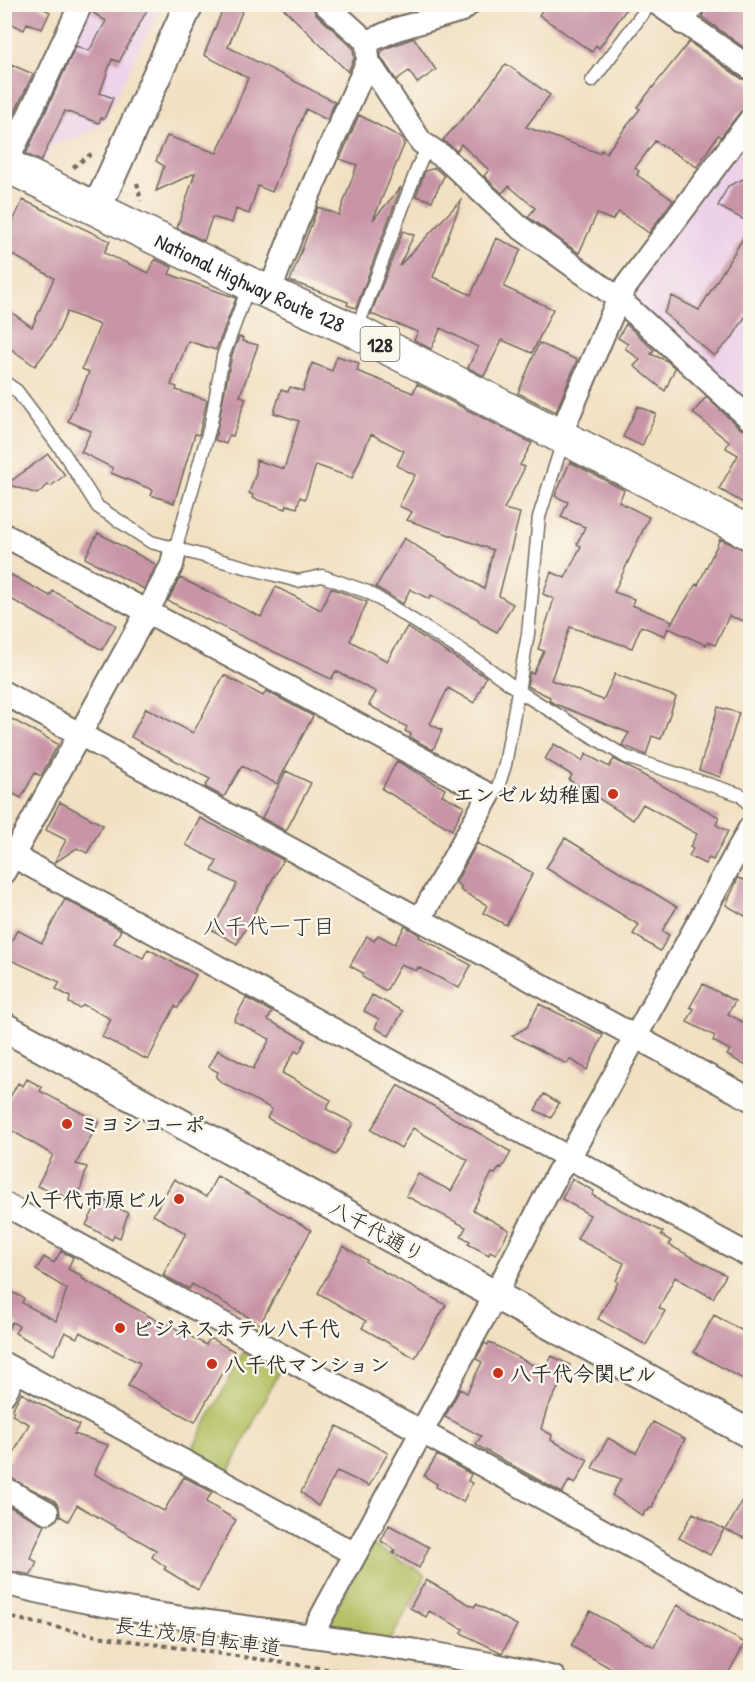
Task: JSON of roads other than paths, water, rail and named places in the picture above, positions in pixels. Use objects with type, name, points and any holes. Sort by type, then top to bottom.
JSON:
[{"type":"highway","name":"National Highway Route 128","points":[[5,164],[96,210],[355,331],[750,533]]},
{"type":"street","points":[[5,164],[81,4]]},
{"type":"street","points":[[96,210],[189,4]]},
{"type":"street","points":[[325,4],[368,52],[417,137],[428,148],[445,158],[518,226],[619,299],[750,419]]},
{"type":"street","points":[[260,288],[295,226],[368,52],[397,28],[462,10],[469,4]]},
{"type":"street","points":[[658,4],[688,14],[750,68]]},
{"type":"street","points":[[564,436],[565,424],[621,293],[750,120]]},
{"type":"street","points":[[4,535],[489,795],[420,919]]},
{"type":"street","points":[[176,550],[172,565],[147,612],[7,860],[750,1256]]},
{"type":"street","points":[[4,693],[750,1099]]},
{"type":"street","points":[[311,1636],[558,1172],[569,1158],[750,828]]},
{"type":"street","name":"八千代通り","points":[[4,1027],[750,1434]]},
{"type":"street","points":[[4,1204],[750,1611]]},
{"type":"street","points":[[4,1394],[11,1368],[355,1554]]},
{"type":"street","points":[[4,1488],[47,1512]]},
{"type":"street","points":[[4,1583],[173,1616],[478,1659],[554,1677]]},
{"type":"lane","points":[[592,81],[650,4]]},
{"type":"lane","points":[[355,331],[419,164],[428,148]]},
{"type":"lane","points":[[176,550],[211,423],[224,356],[260,288]]},
{"type":"lane","points":[[4,382],[17,391],[57,443],[98,507],[151,542],[298,581],[322,576],[368,592],[427,627],[517,689],[626,758],[741,795],[750,806]]},
{"type":"lane","points":[[489,795],[498,787],[505,765],[528,634],[539,517],[563,449],[564,436]]},
{"type":"place","name":"エンゼル幼稚園","points":[[613,794]]},
{"type":"place","name":"ミヨシコーポ","points":[[67,1124]]},
{"type":"place","name":"八千代市原ビル","points":[[179,1199]]},
{"type":"place","name":"ビジネスホテル八千代","points":[[120,1328]]},
{"type":"place","name":"八千代マンション","points":[[212,1364]]},
{"type":"place","name":"八千代今関ビル","points":[[498,1373]]},
{"type":"district","name":"八千代一丁目","points":[[269,926]]}]
